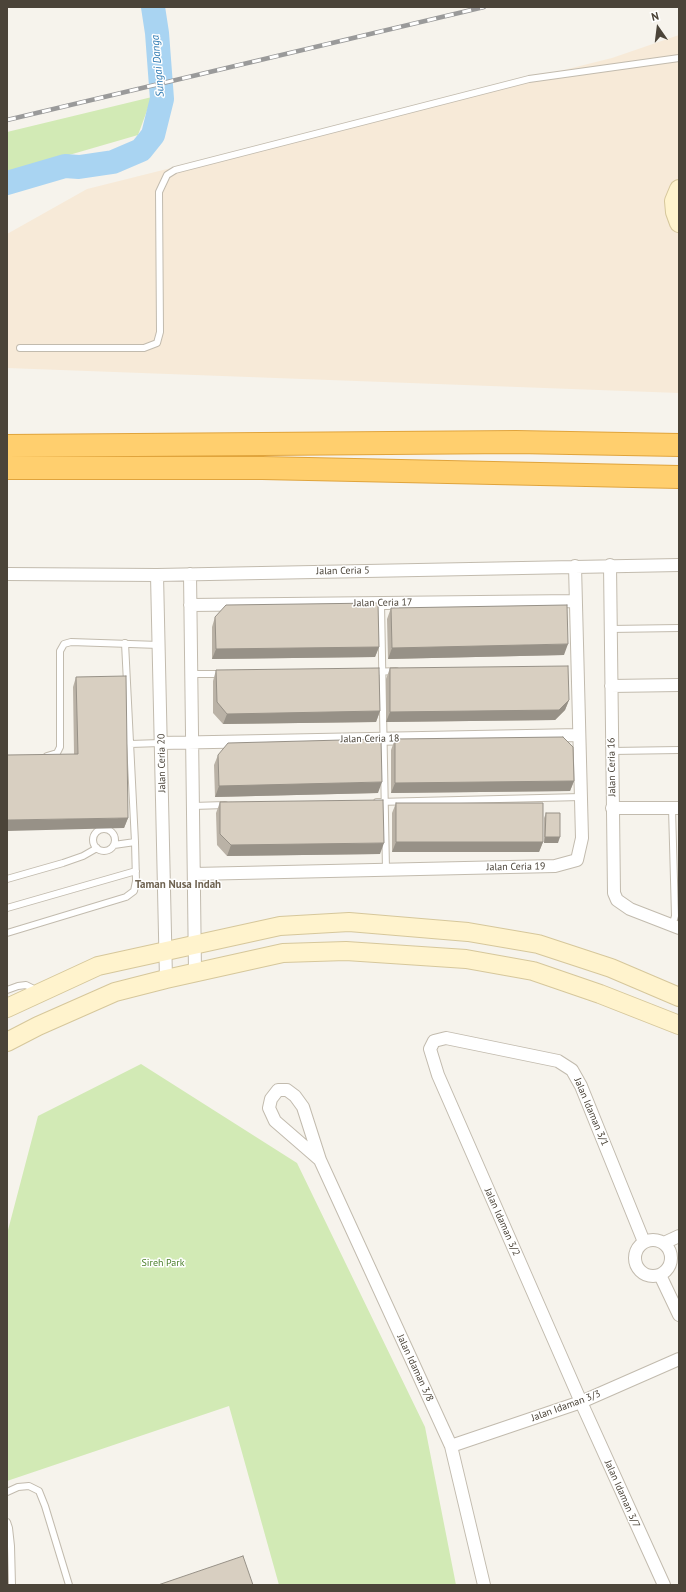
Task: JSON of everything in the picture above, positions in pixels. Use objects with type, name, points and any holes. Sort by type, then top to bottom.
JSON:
[{"type":"highway","points":[[7,446],[516,442],[679,445]]},
{"type":"highway","points":[[7,468],[262,468],[679,477]]},
{"type":"main road","points":[[679,189],[674,201],[675,212],[679,223]]},
{"type":"main road","points":[[7,1008],[98,966],[280,926],[350,922],[468,932],[538,944],[611,968],[679,997]]},
{"type":"main road","points":[[7,1042],[38,1026],[115,992],[195,972],[283,953],[346,951],[466,959],[533,971],[600,994],[679,1025]]},
{"type":"street","name":"Jalan Ceria 5","points":[[7,574],[157,575],[610,565],[679,565]]},
{"type":"street","name":"Jalan Ceria 16","points":[[610,565],[613,885],[617,900],[630,909],[676,927]]},
{"type":"street","name":"Jalan Ceria 19","points":[[194,874],[555,866],[567,864],[577,860],[580,850],[581,798],[579,735],[574,669],[576,601],[575,566]]},
{"type":"street","points":[[190,574],[195,972]]},
{"type":"street","name":"Jalan Ceria 20","points":[[157,575],[166,979]]},
{"type":"street","name":"Jalan Ceria 17","points":[[190,605],[576,601]]},
{"type":"street","points":[[611,686],[679,685]]},
{"type":"street","name":"Jalan Ceria 18","points":[[161,743],[579,735]]},
{"type":"street","points":[[612,808],[676,808]]},
{"type":"street","name":"Jalan Idaman 3/1","points":[[434,1041],[446,1038],[550,1059],[558,1061],[572,1070],[581,1086],[644,1242]]},
{"type":"street","name":"Jalan Idaman 3/2","points":[[434,1041],[430,1049],[438,1075],[581,1402]]},
{"type":"street","name":"Jalan Idaman 3/8","points":[[320,1160],[275,1121],[270,1108],[271,1099],[278,1090],[287,1090],[295,1096],[303,1107],[320,1160],[451,1446],[484,1585]]},
{"type":"street","points":[[664,1243],[679,1236]]},
{"type":"street","points":[[654,1240],[664,1243],[671,1252],[675,1261],[660,1275],[648,1276],[642,1273],[636,1263],[636,1251],[644,1242],[654,1240]]},
{"type":"street","points":[[660,1275],[679,1315]]},
{"type":"street","name":"Jalan Idaman 3/3","points":[[451,1446],[581,1402],[679,1359]]},
{"type":"street","name":"Jalan Idaman 3/7","points":[[581,1402],[664,1585]]},
{"type":"lane","points":[[20,348],[144,348],[157,343],[160,332],[159,192],[167,175],[174,170],[529,79],[679,58]]},
{"type":"lane","points":[[381,603],[386,870]]},
{"type":"lane","points":[[610,629],[679,628]]},
{"type":"lane","points":[[36,756],[51,756],[57,753],[60,747],[60,651],[64,644],[71,642],[159,645]]},
{"type":"lane","points":[[7,933],[126,897],[134,891],[136,882],[135,842],[125,643]]},
{"type":"lane","points":[[366,672],[406,671]]},
{"type":"lane","points":[[191,674],[231,674]]},
{"type":"lane","points":[[130,744],[161,743]]},
{"type":"lane","points":[[612,751],[679,750]]},
{"type":"lane","points":[[369,802],[581,798]]},
{"type":"lane","points":[[193,806],[233,805]]},
{"type":"lane","points":[[676,808],[676,927]]},
{"type":"lane","points":[[97,848],[94,838],[101,830],[108,830],[114,835],[114,845]]},
{"type":"lane","points":[[7,879],[63,864],[83,856],[97,848],[106,851],[114,845],[135,842]]},
{"type":"lane","points":[[7,908],[136,871]]},
{"type":"lane","points":[[7,990],[26,985],[32,988],[35,994]]},
{"type":"lane","points":[[7,1492],[18,1487],[30,1486],[39,1491],[46,1506],[69,1585]]},
{"type":"lane","points":[[7,1522],[10,1528],[12,1585]]},
{"type":"shaded area","points":[[679,35],[679,393],[7,368],[7,234],[87,189],[612,58]]},
{"type":"green space","points":[[152,97],[138,135],[7,173],[7,132]]},
{"type":"green space","name":"Sireh Park","points":[[141,1064],[297,1163],[425,1427],[456,1585],[279,1585],[229,1406],[7,1481],[7,1234],[38,1116]]},
{"type":"building","points":[[378,603],[379,647],[216,649],[215,617],[226,605]]},
{"type":"building","points":[[567,605],[568,644],[392,648],[391,608]]},
{"type":"building","points":[[568,666],[569,700],[559,710],[390,712],[390,668]]},
{"type":"building","points":[[379,668],[380,711],[227,714],[217,702],[216,670]]},
{"type":"building","points":[[126,676],[128,818],[7,820],[7,755],[78,754],[76,677]]},
{"type":"building","points":[[563,737],[573,747],[574,781],[395,783],[395,739]]},
{"type":"building","points":[[381,739],[382,782],[219,786],[218,755],[228,743]]},
{"type":"building","points":[[383,800],[384,843],[231,845],[220,834],[220,802]]},
{"type":"building","points":[[396,803],[543,803],[543,842],[396,842]]},
{"type":"building","points":[[546,813],[560,813],[560,837],[545,837]]},
{"type":"building","points":[[243,1556],[253,1585],[158,1585]]},
{"type":"waterway","name":"Sungai Danga","points":[[7,183],[65,166],[79,167],[113,162],[141,150],[153,135],[162,99],[157,33],[153,7]]},
{"type":"railway","points":[[7,120],[484,7]]},
{"type":"district","name":"Taman Nusa Indah","points":[[178,885]]}]
